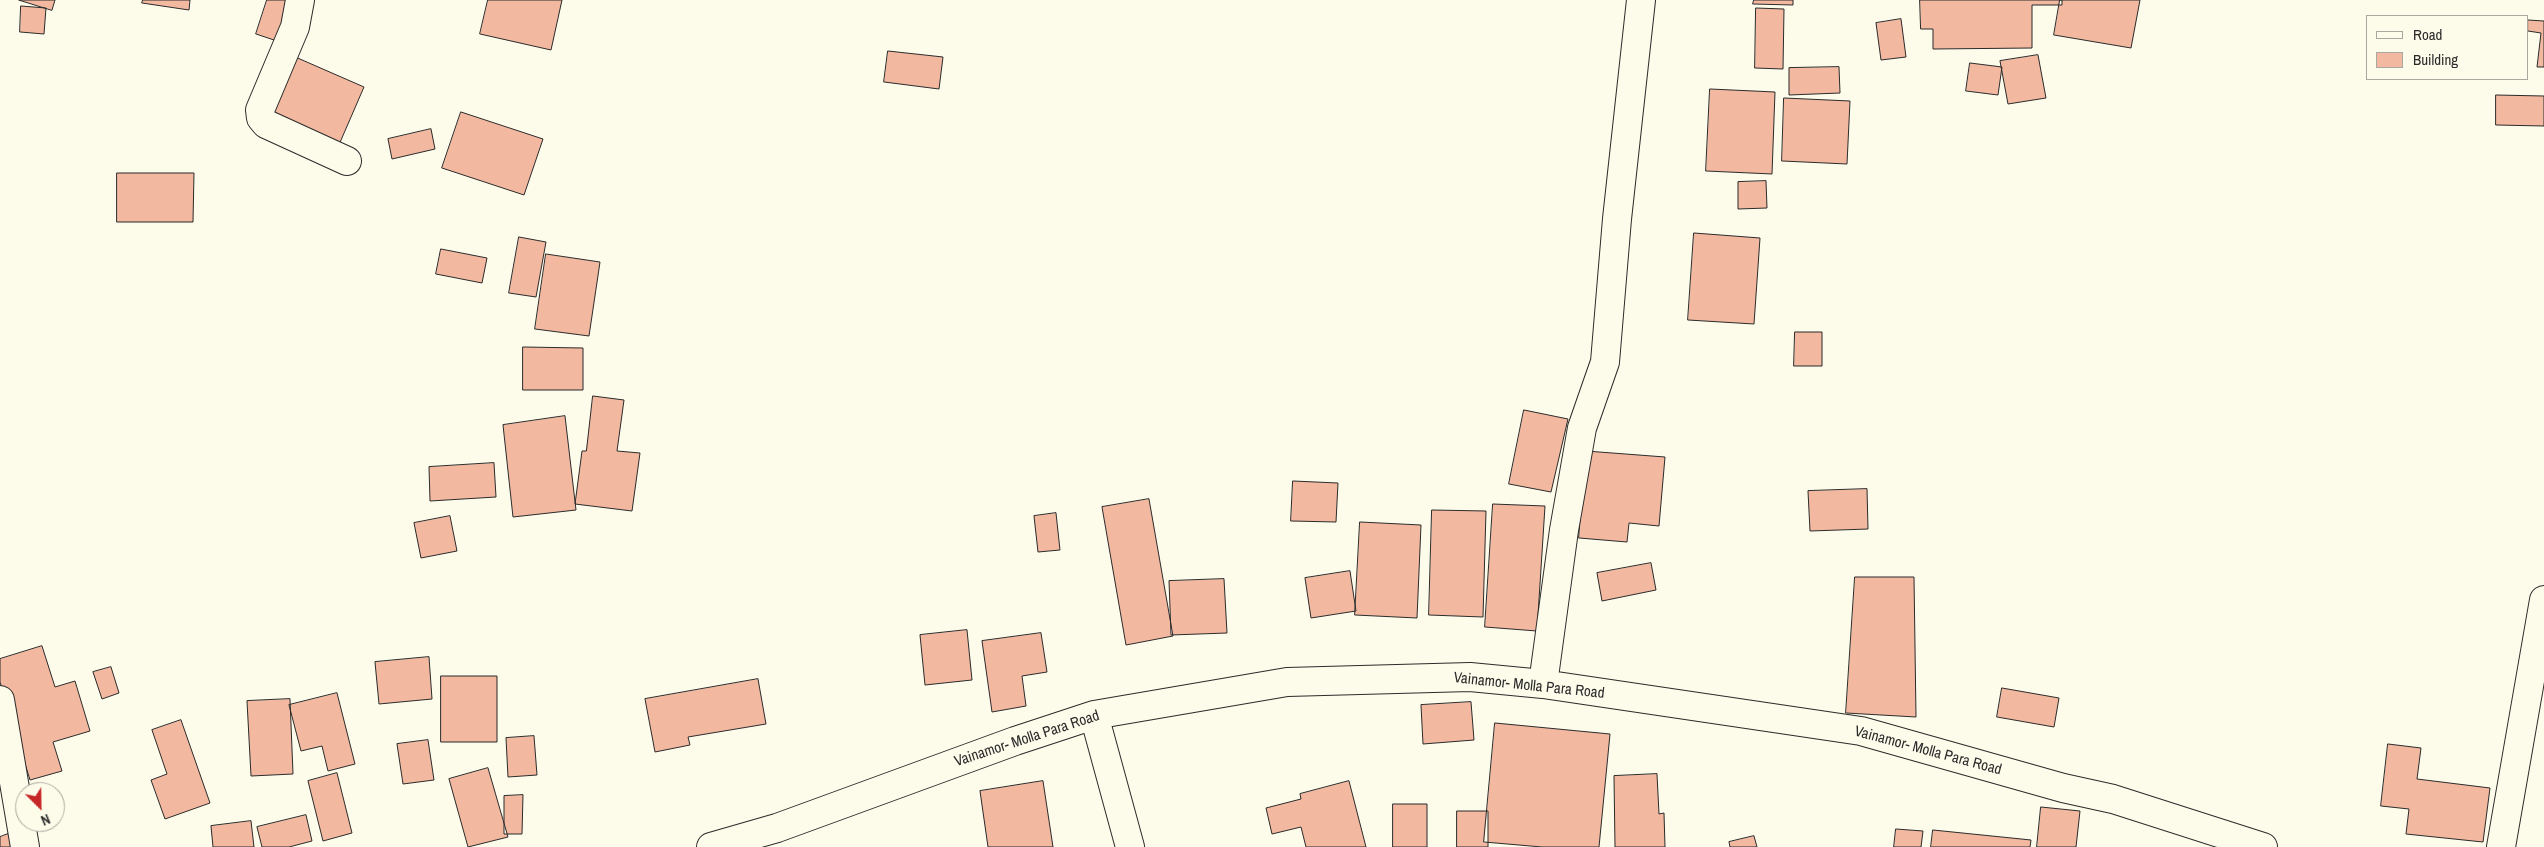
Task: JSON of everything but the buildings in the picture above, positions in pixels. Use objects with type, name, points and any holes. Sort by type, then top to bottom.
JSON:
[{"type":"street","points":[[300,0],[295,27],[260,110],[261,118],[266,124],[347,161]]},
{"type":"street","points":[[1543,684],[1564,530],[1582,428],[1605,362],[1618,209],[1641,0]]},
{"type":"street","points":[[2501,847],[2544,600]]},
{"type":"street","name":"Vainamor- Molla Para Road","points":[[711,847],[777,828],[1016,741],[1094,716],[1287,682],[1470,677],[1543,684],[1861,731],[2063,788],[2113,799],[2263,847]]},
{"type":"street","points":[[0,700],[25,847]]},
{"type":"street","points":[[1094,716],[1130,847]]}]
